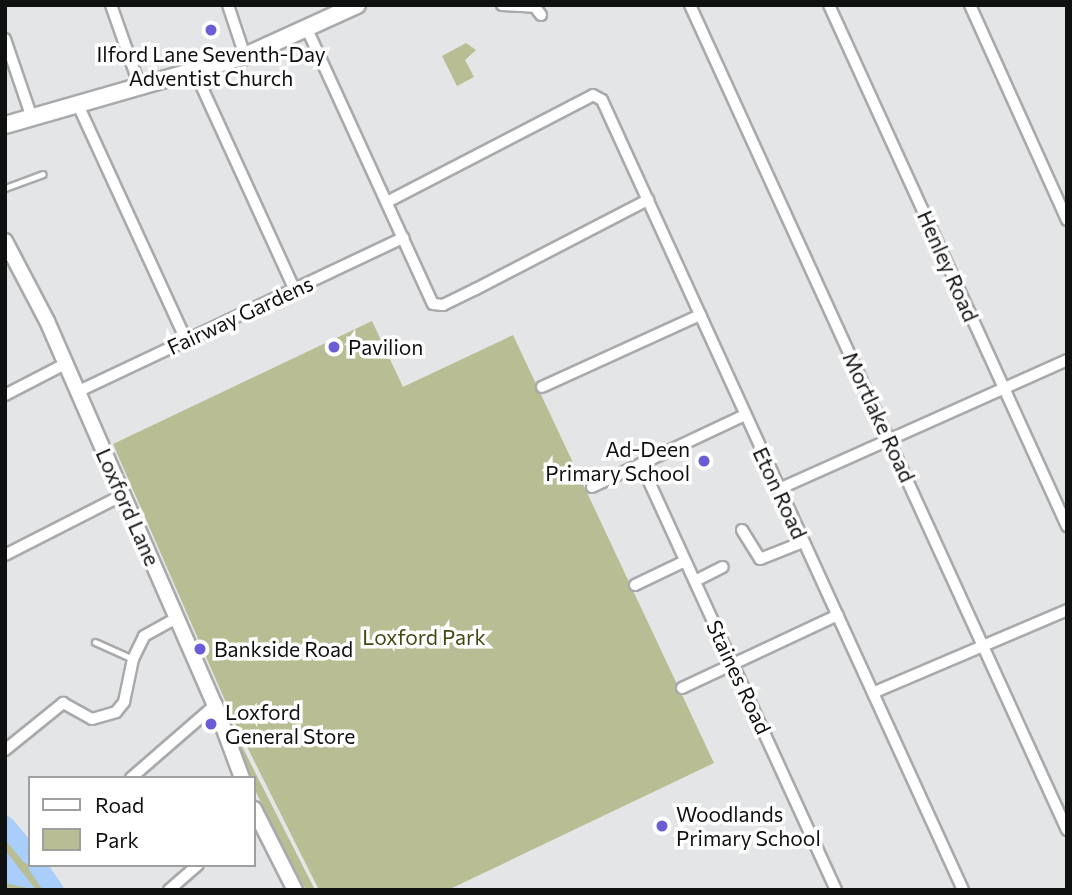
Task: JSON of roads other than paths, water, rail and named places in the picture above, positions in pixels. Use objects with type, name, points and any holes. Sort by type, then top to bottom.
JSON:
[{"type":"main road","points":[[5,125],[245,57],[350,7]]},
{"type":"street","points":[[111,5],[140,87]]},
{"type":"street","points":[[228,5],[245,57]]},
{"type":"street","points":[[502,5],[535,7],[541,15]]},
{"type":"street","name":"Mortlake Road","points":[[690,5],[1067,830]]},
{"type":"street","name":"Henley Road","points":[[830,5],[1067,526]]},
{"type":"street","points":[[970,5],[1067,220]]},
{"type":"street","points":[[307,29],[433,304],[443,305],[648,200]]},
{"type":"street","points":[[5,39],[32,118]]},
{"type":"street","points":[[195,72],[295,290]]},
{"type":"street","name":"Eton Road","points":[[387,202],[598,96],[875,692],[962,890]]},
{"type":"street","points":[[78,105],[186,340]]},
{"type":"street","name":"Fairway Gardens","points":[[77,392],[403,238]]},
{"type":"street","name":"Loxford Lane","points":[[5,241],[65,364],[123,495],[215,705],[241,776]]},
{"type":"street","points":[[542,387],[700,315]]},
{"type":"street","points":[[779,489],[1067,360]]},
{"type":"street","points":[[5,395],[65,364]]},
{"type":"street","points":[[592,487],[745,415]]},
{"type":"street","name":"Staines Road","points":[[641,464],[836,890]]},
{"type":"street","points":[[5,555],[123,495]]},
{"type":"street","points":[[742,530],[760,559],[803,542]]},
{"type":"street","points":[[635,584],[685,561]]},
{"type":"street","points":[[695,581],[723,567]]},
{"type":"street","points":[[875,692],[1067,610]]},
{"type":"street","points":[[682,688],[838,615]]},
{"type":"street","points":[[5,750],[63,703],[92,719],[116,712],[124,702],[133,659],[144,636],[177,618]]},
{"type":"street","points":[[133,776],[215,705]]},
{"type":"street","points":[[256,817],[295,890]]},
{"type":"street","points":[[169,890],[196,867]]},
{"type":"lane","points":[[5,188],[43,174]]},
{"type":"lane","points":[[95,642],[133,659]]},
{"type":"water","points":[[5,850],[36,890],[5,883]]},
{"type":"waterway","points":[[5,825],[28,853]]},
{"type":"waterway","points":[[38,867],[54,890]]},
{"type":"place","name":"Ilford Lane Seventh-Day Adventist Church","points":[[211,30]]},
{"type":"place","name":"Pavilion","points":[[334,347]]},
{"type":"place","name":"Ad-Deen Primary School","points":[[704,461]]},
{"type":"place","name":"Bankside Road","points":[[200,649]]},
{"type":"place","name":"Loxford General Store","points":[[211,724]]},
{"type":"place","name":"Woodlands Primary School","points":[[662,826]]},
{"type":"park label","name":"Loxford Park","points":[[424,637]]}]
